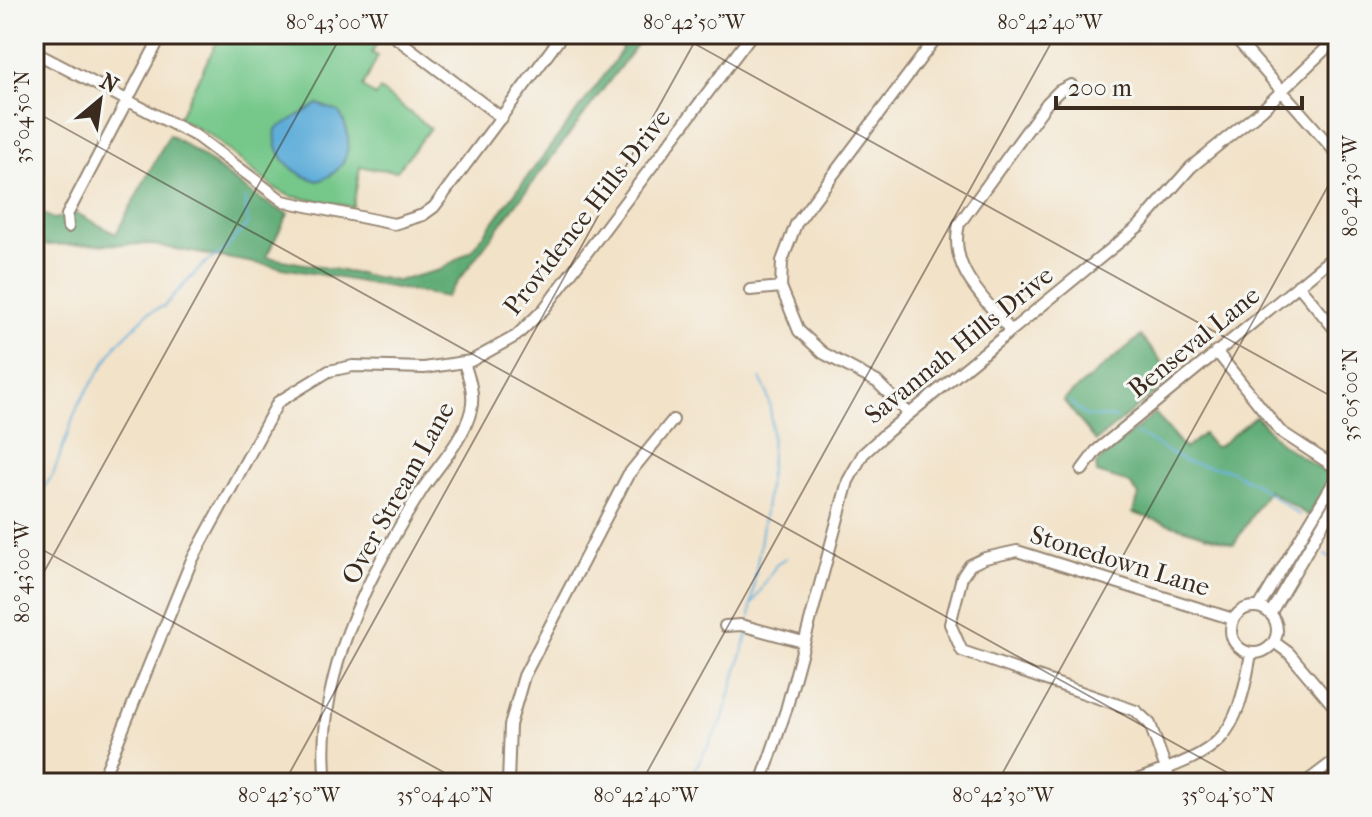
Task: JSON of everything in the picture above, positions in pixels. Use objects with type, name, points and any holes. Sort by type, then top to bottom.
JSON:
[{"type":"street","points":[[68,227],[67,215],[162,34]]},
{"type":"street","points":[[391,34],[502,118]]},
{"type":"street","points":[[34,52],[196,136],[283,201],[394,224],[423,215],[434,207],[563,34]]},
{"type":"street","name":"Providence Hills Drive","points":[[101,783],[191,562],[278,402],[329,371],[353,366],[424,368],[464,363],[516,336],[544,309],[752,34]]},
{"type":"street","points":[[909,414],[877,382],[823,353],[806,339],[790,315],[781,287],[785,247],[796,224],[939,34]]},
{"type":"street","points":[[1232,34],[1338,155]]},
{"type":"street","name":"Savannah Hills Drive","points":[[761,783],[786,710],[855,467],[876,442],[1139,226],[1191,167],[1281,92],[1338,37]]},
{"type":"street","points":[[1010,330],[965,275],[956,247],[959,224],[1047,103],[1071,85]]},
{"type":"street","name":"Benseval Lane","points":[[1082,470],[1096,451],[1338,253]]},
{"type":"street","points":[[1298,285],[1338,333]]},
{"type":"street","points":[[750,290],[781,287]]},
{"type":"street","points":[[1216,351],[1280,431],[1338,469]]},
{"type":"street","name":"Over Stream Lane","points":[[326,783],[324,734],[335,667],[392,541],[470,415],[472,388],[464,363]]},
{"type":"street","points":[[508,783],[510,725],[524,676],[628,475],[673,420]]},
{"type":"street","points":[[1259,607],[1338,475]]},
{"type":"street","points":[[1270,614],[1338,498]]},
{"type":"street","name":"Stonedown Lane","points":[[1171,783],[1150,724],[1136,711],[962,651],[950,624],[962,577],[970,565],[985,558],[1017,551],[1233,619]]},
{"type":"street","points":[[1259,607],[1270,614],[1277,628],[1274,642],[1264,651],[1251,653],[1234,640],[1233,619],[1244,609],[1259,607]]},
{"type":"street","points":[[725,626],[741,625],[803,642]]},
{"type":"street","points":[[1274,642],[1289,653],[1338,711]]},
{"type":"street","points":[[1129,783],[1217,744],[1228,730],[1244,696],[1251,653]]},
{"type":"street","points":[[1305,783],[1338,758]]},
{"type":"green space","points":[[221,34],[381,34],[372,53],[378,56],[363,87],[375,96],[380,90],[430,128],[397,171],[360,167],[353,207],[290,196],[274,188],[210,135],[178,118]]},
{"type":"green space","points":[[625,34],[645,34],[446,297],[147,244],[34,245],[34,209],[53,219],[78,214],[116,234],[169,135],[257,197],[288,214],[266,257],[397,281],[440,270],[472,250],[606,73],[621,51]]},
{"type":"green space","points":[[1141,336],[1174,377],[1096,441],[1063,400]]},
{"type":"green space","points":[[1155,413],[1185,449],[1203,434],[1214,447],[1219,446],[1256,416],[1280,443],[1331,476],[1309,516],[1268,490],[1234,544],[1133,513],[1139,495],[1129,483],[1097,473],[1096,464]]},
{"type":"water","points":[[318,104],[339,112],[348,144],[343,162],[337,170],[318,181],[286,163],[278,148],[276,129]]},
{"type":"waterway","points":[[34,501],[53,475],[78,405],[117,344],[148,313],[164,306],[204,264],[224,251],[248,223],[244,198]]},
{"type":"waterway","points":[[750,618],[771,457],[772,425],[768,398],[760,379]]},
{"type":"waterway","points":[[1070,402],[1086,416],[1116,418]]},
{"type":"waterway","points":[[1136,433],[1186,462],[1229,470],[1256,484],[1299,515]]},
{"type":"waterway","points":[[1325,555],[1338,562]]},
{"type":"waterway","points":[[751,606],[776,565],[786,558]]},
{"type":"waterway","points":[[687,783],[722,721],[748,633]]}]
